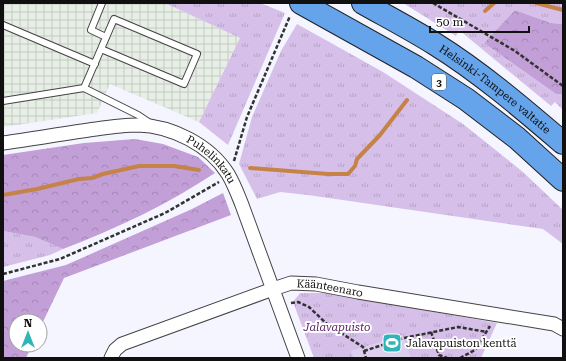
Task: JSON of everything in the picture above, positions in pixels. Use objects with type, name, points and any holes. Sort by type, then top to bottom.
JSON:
[{"type":"highway","name":"Helsinki-Tampere valtatie","points":[[362,3],[434,44],[480,74],[563,143]]},
{"type":"highway","name":"3","points":[[296,7],[416,67],[466,100],[517,138],[563,180]]},
{"type":"street","name":"Puhelinkatu","points":[[3,143],[120,126],[139,125],[172,131],[194,142],[214,158],[227,173],[242,205],[298,358]]},
{"type":"street","name":"Käänteenaro","points":[[111,358],[115,350],[122,344],[291,283],[316,284],[554,324],[563,329]]},
{"type":"lane","points":[[102,3],[91,30],[106,37]]},
{"type":"lane","points":[[84,88],[114,19],[197,54],[184,84],[101,49]]},
{"type":"lane","points":[[3,25],[95,64]]},
{"type":"lane","points":[[3,101],[84,88],[138,115],[156,127]]},
{"type":"path","points":[[434,4],[439,3]]},
{"type":"path","points":[[434,4],[515,51],[563,86]]},
{"type":"path","points":[[233,165],[247,117],[296,7]]},
{"type":"path","points":[[3,274],[60,259],[165,213],[218,183]]},
{"type":"path","points":[[289,304],[298,302],[308,307],[327,324],[363,348],[366,358]]},
{"type":"path","points":[[460,358],[475,350],[497,315]]},
{"type":"path","points":[[364,351],[404,338],[458,327],[487,332]]},
{"type":"path","points":[[431,332],[439,354],[447,358]]},
{"type":"shaded area","points":[[3,3],[165,3],[240,38],[199,122],[110,84],[97,113],[3,127]]},
{"type":"shaded area","name":"Jalavapuiston kenttä","points":[[403,335],[411,358],[353,358],[351,351]]},
{"type":"green space","points":[[165,3],[260,3],[285,13],[228,145],[199,122],[240,38]]},
{"type":"green space","points":[[403,3],[563,3],[563,24],[551,23],[515,10],[484,43],[556,94],[563,94],[563,110],[555,102],[551,106],[459,30],[456,36]]},
{"type":"green space","points":[[515,10],[551,23],[563,24],[563,94],[556,94],[484,43]]},
{"type":"green space","points":[[297,24],[383,72],[463,124],[523,172],[563,210],[563,244],[543,229],[280,192],[257,199],[239,164],[252,117],[281,51]]},
{"type":"green space","points":[[135,139],[163,144],[198,157],[215,173],[179,195],[141,215],[63,249],[35,237],[3,231],[3,155],[84,143]]},
{"type":"green space","points":[[223,193],[231,215],[64,278],[47,313],[8,313],[8,353],[28,353],[26,358],[3,358],[3,281],[66,265],[192,209]]},
{"type":"green space","points":[[3,231],[35,237],[63,249],[50,255],[3,267]]},
{"type":"green space","name":"Jalavapuisto","points":[[300,293],[328,293],[497,323],[481,358],[314,358],[293,302]]},
{"type":"waterway","points":[[485,11],[494,3]]},
{"type":"waterway","points":[[536,3],[563,10]]},
{"type":"waterway","points":[[250,168],[328,174],[348,174],[355,166],[357,159],[380,135],[407,100]]},
{"type":"waterway","points":[[3,195],[79,179],[92,178],[139,166],[174,166],[199,170]]},
{"type":"place","name":"Jalavapuiston kenttä","points":[[392,343]]}]
